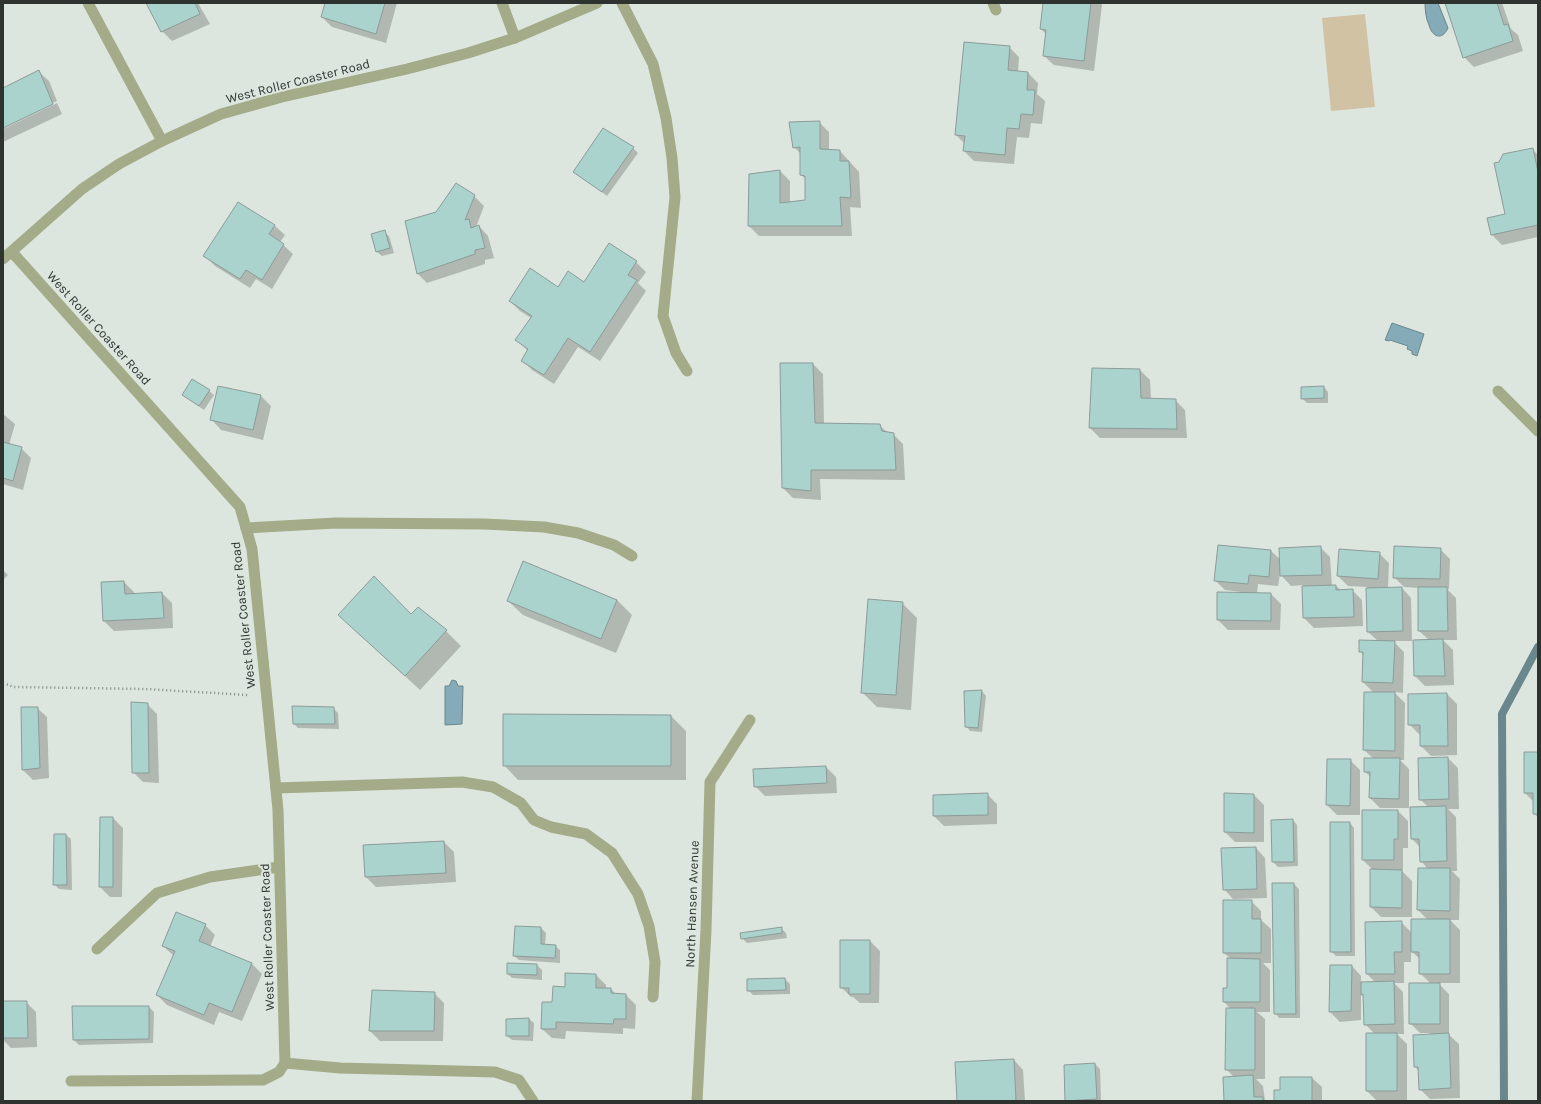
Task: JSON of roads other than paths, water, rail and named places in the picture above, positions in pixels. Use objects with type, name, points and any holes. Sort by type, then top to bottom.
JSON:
[{"type":"street","points":[[88,3],[162,142]]},
{"type":"street","points":[[502,3],[515,38]]},
{"type":"street","name":"West Roller Coaster Road","points":[[3,259],[82,189],[119,164],[221,114],[282,96],[406,69],[468,53],[515,38],[597,3]]},
{"type":"street","points":[[622,3],[653,64],[666,118],[672,158],[675,197],[663,316],[676,353],[687,371]]},
{"type":"street","name":"West Roller Coaster Road","points":[[12,252],[240,507],[252,549],[276,788],[285,1063]]},
{"type":"street","points":[[1498,392],[1538,431]]},
{"type":"street","points":[[246,528],[336,523],[484,524],[544,527],[578,533],[614,545],[632,556]]},
{"type":"street","name":"North Hansen Avenue","points":[[697,1101],[706,930],[710,782],[750,720]]},
{"type":"street","points":[[276,788],[462,782],[493,787],[521,803],[534,820],[551,827],[586,834],[612,853],[638,894],[649,926],[655,962],[653,997]]},
{"type":"street","points":[[98,949],[157,893],[210,877],[279,867]]},
{"type":"street","points":[[71,1081],[263,1080],[279,1072],[285,1063],[340,1068],[495,1072],[519,1080],[533,1101]]},
{"type":"water","points":[[1425,3],[1438,3],[1448,28],[1443,35],[1437,36],[1430,29],[1426,17]]},
{"type":"water","points":[[1392,323],[1424,334],[1417,356],[1412,354],[1412,351],[1407,349],[1408,346],[1390,340],[1385,340]]},
{"type":"water","points":[[452,680],[456,681],[458,686],[463,686],[462,724],[445,725],[445,686],[449,686]]},
{"type":"waterway","points":[[1504,1101],[1502,714],[1538,647]]}]
